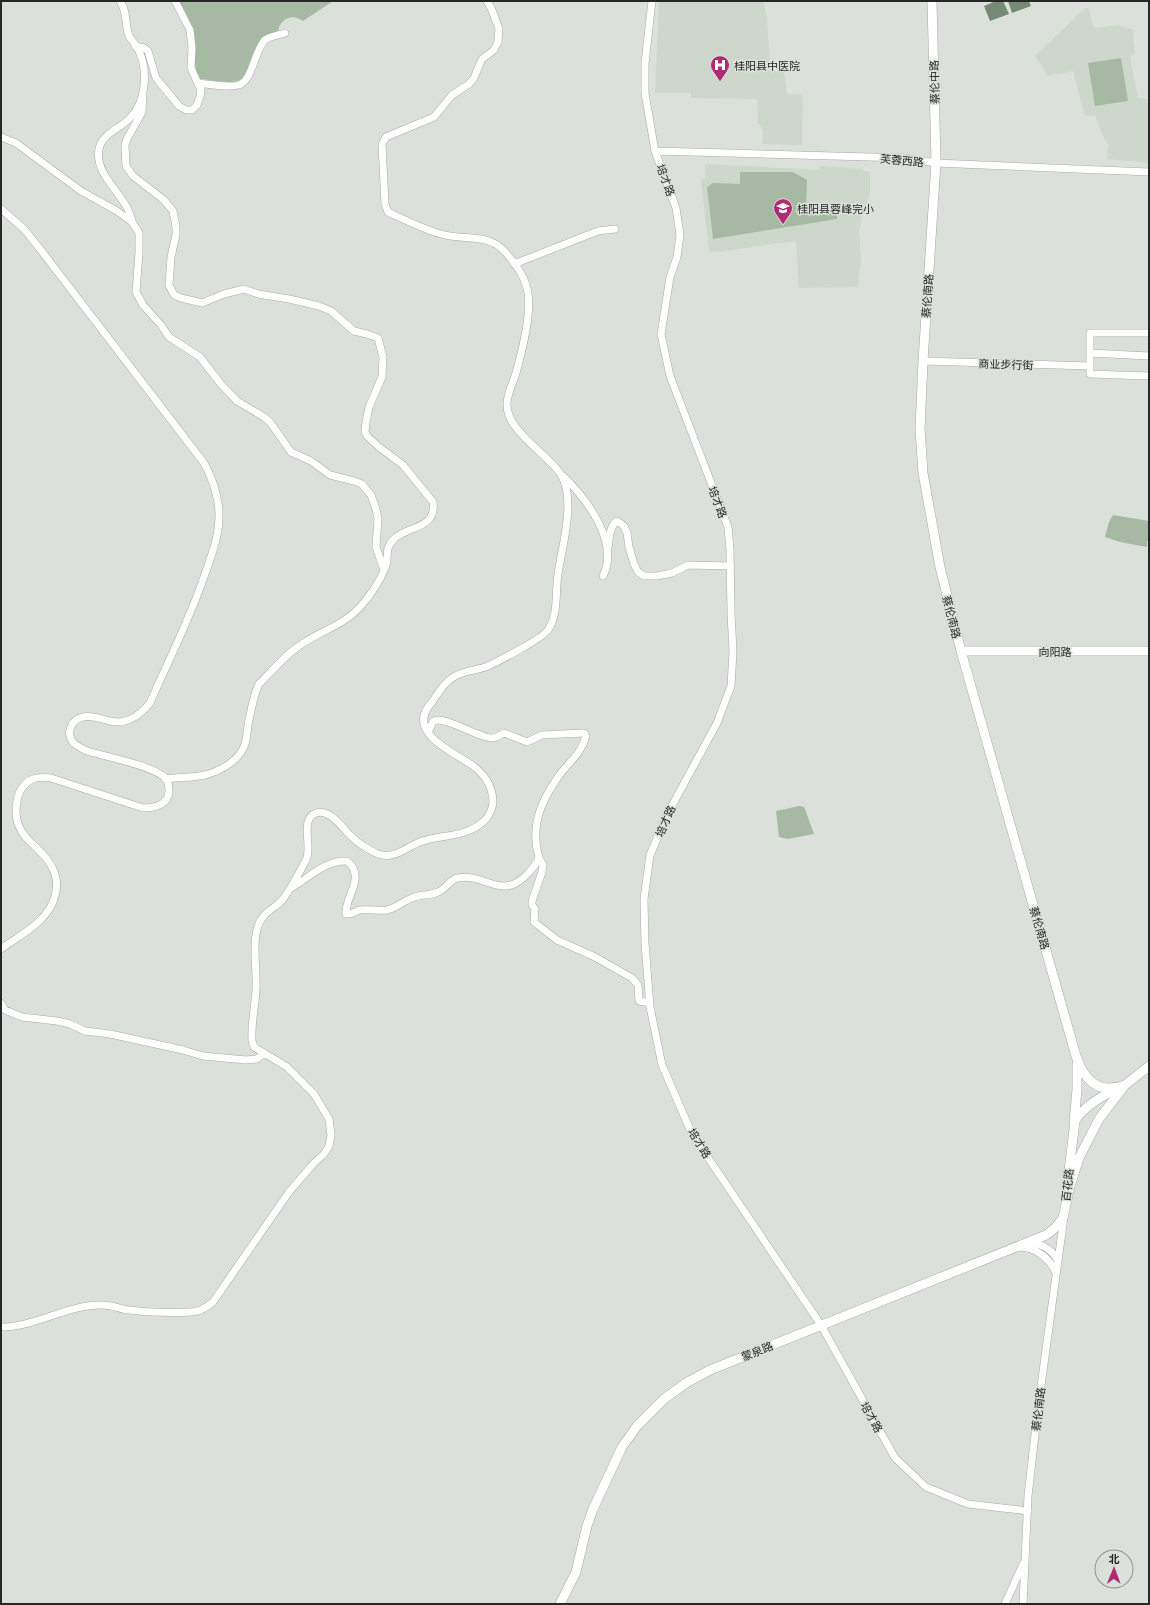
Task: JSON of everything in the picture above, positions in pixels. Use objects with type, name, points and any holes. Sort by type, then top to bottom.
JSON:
[{"type":"main road","name":"蔡伦中路","points":[[932,1],[936,163]]},
{"type":"main road","name":"蔡伦南路","points":[[936,163],[920,429],[924,473],[940,567],[961,651],[1076,1056],[1082,1071],[1094,1083],[1109,1088],[1125,1085]]},
{"type":"main road","name":"向阳路","points":[[961,651],[1149,651]]},
{"type":"main road","name":"蔡伦南路","points":[[1073,1126],[1077,1081],[1076,1056]]},
{"type":"main road","name":"百花路","points":[[1064,1214],[1074,1172],[1085,1144],[1107,1107],[1125,1085],[1149,1066]]},
{"type":"main road","name":"百花路","points":[[1064,1214],[1073,1126],[1079,1115],[1097,1100],[1107,1093],[1125,1085]]},
{"type":"main road","name":"蒙泉路","points":[[560,1604],[576,1572],[590,1517],[616,1458],[629,1436],[646,1416],[675,1390],[698,1376],[1016,1247],[1054,1230],[1061,1222],[1064,1214]]},
{"type":"street","points":[[120,1],[124,8],[130,39],[140,52],[143,70],[142,112],[127,139],[125,159],[126,166],[129,172],[156,193],[170,206],[173,211],[176,235],[171,257],[169,285],[174,295],[202,303],[230,292],[244,289],[258,294],[319,306],[331,311],[354,331],[378,338],[383,357],[382,378],[369,407],[365,432],[379,447],[406,469],[433,502],[434,507],[429,520],[423,525],[398,536],[390,544],[386,555],[386,564],[379,582],[370,595],[350,617],[336,627],[299,645],[259,684],[256,689],[250,714],[245,743],[243,749],[234,760],[225,767],[205,775],[165,778]]},
{"type":"street","points":[[135,46],[144,48],[148,51],[156,78],[179,106],[186,110],[192,110],[197,106],[201,90],[191,68],[192,48],[190,30],[175,1]]},
{"type":"street","points":[[487,1],[492,10],[498,29],[498,42],[494,50],[482,59],[474,78],[469,84],[452,95],[434,117],[386,136],[382,144],[385,204],[388,212],[442,235],[495,242],[514,264],[527,286],[530,306],[519,363],[508,393],[508,414],[516,427],[570,482],[595,517],[605,538],[607,551]]},
{"type":"street","name":"培才路","points":[[652,1],[644,63],[645,93],[655,151],[676,208],[680,235],[677,257],[670,277],[661,334],[670,376],[728,527],[731,566],[733,652],[731,686],[717,722],[668,813],[650,855],[644,900],[645,943],[650,1003],[662,1065],[692,1134],[821,1325],[895,1458],[926,1487],[968,1504],[1028,1511]]},
{"type":"street","points":[[198,83],[238,85],[244,81],[248,75],[264,41],[271,37],[285,33]]},
{"type":"street","points":[[132,222],[131,214],[109,182],[101,165],[99,147],[108,135],[132,117],[140,104],[143,94]]},
{"type":"street","points":[[1,137],[16,143],[81,191],[117,211],[132,222],[139,233],[140,253],[136,292],[142,305],[161,325],[169,337],[200,356],[220,383],[237,401],[270,422],[291,452],[311,461],[330,475],[362,484],[371,495],[376,509],[378,518],[376,547],[384,570]]},
{"type":"street","name":"芙蓉西路","points":[[655,151],[905,158],[936,163],[1149,172]]},
{"type":"street","points":[[1,209],[28,234],[204,463],[215,488],[219,520],[214,548],[195,603],[150,703],[143,712],[134,718],[125,721],[112,722],[95,717],[82,717],[75,720],[69,733],[72,741],[87,751],[150,769],[160,774],[165,778],[169,788],[168,796],[163,803],[154,808],[143,808],[51,778],[35,778],[29,780],[23,786],[18,796],[16,817],[23,835],[51,864],[54,871],[56,889],[55,898],[45,914],[36,923],[1,948]]},
{"type":"street","points":[[514,264],[598,231],[615,229]]},
{"type":"street","points":[[1149,333],[1090,333],[1090,374],[1149,376]]},
{"type":"street","points":[[1090,353],[1149,356]]},
{"type":"street","name":"商业步行街","points":[[923,361],[1090,366]]},
{"type":"street","points":[[1,1327],[25,1323],[92,1305],[113,1305],[131,1310],[185,1312],[196,1312],[206,1308],[213,1302],[289,1192],[314,1163],[324,1154],[329,1146],[331,1135],[329,1119],[314,1094],[287,1067],[254,1047],[252,1040],[256,987],[257,928],[263,914],[281,902],[308,856],[308,821],[311,816],[317,813],[323,813],[330,816],[359,843],[382,856],[390,856],[395,854],[417,842],[458,834],[472,829],[486,820],[492,810],[493,797],[491,787],[476,767],[437,742],[425,729],[423,718],[427,709],[435,700],[446,682],[459,674],[488,666],[541,638],[549,629],[554,617],[557,578],[565,540],[567,507],[565,482],[560,473]]},
{"type":"street","points":[[603,576],[606,569],[611,528],[613,523],[616,521],[624,526],[634,564],[638,572],[644,576],[657,576],[672,573],[688,565],[731,566]]},
{"type":"street","points":[[428,732],[433,722],[438,720],[482,736],[493,738],[504,733],[527,742],[542,735],[584,733],[586,736],[584,742],[558,777],[538,813],[536,820],[535,841],[543,868],[532,901],[534,909],[534,922],[556,940],[595,957],[632,978],[638,985],[639,1001],[650,1003]]},
{"type":"street","points":[[290,888],[328,864],[347,861],[353,868],[355,882],[354,890],[346,910],[346,914],[349,915],[358,910],[389,910],[412,897],[436,893],[442,890],[454,879],[460,877],[474,878],[498,886],[513,884],[521,880],[540,858]]},
{"type":"street","points":[[1,1003],[5,1010],[22,1017],[57,1020],[85,1031],[110,1034],[204,1056],[246,1060],[257,1059],[264,1054]]},
{"type":"street","name":"蔡伦南路","points":[[1023,1604],[1028,1511],[1038,1408],[1064,1214]]},
{"type":"street","points":[[1025,1243],[1035,1243],[1044,1246],[1052,1252],[1058,1260]]},
{"type":"street","points":[[1016,1247],[1026,1248],[1040,1253],[1048,1260],[1056,1274]]},
{"type":"street","points":[[1005,1604],[1025,1561]]},
{"type":"shaded area","points":[[179,1],[333,1],[303,21],[295,17],[284,20],[278,31],[270,34],[259,44],[242,79],[233,82],[222,82],[200,79],[195,67],[195,43],[193,30]]},
{"type":"shaded area","name":"桂阳县中医院","points":[[659,1],[763,1],[767,18],[770,71],[784,71],[787,94],[803,95],[802,145],[762,144],[763,131],[758,123],[757,99],[691,98],[691,93],[655,93]]},
{"type":"shaded area","points":[[996,1],[1003,1],[1009,14],[990,21],[984,6]]},
{"type":"shaded area","points":[[1008,1],[1029,1],[1031,6],[1012,13]]},
{"type":"shaded area","points":[[1088,7],[1093,26],[1096,28],[1118,25],[1133,30],[1135,55],[1130,56],[1138,98],[1147,99],[1149,109],[1149,163],[1107,159],[1108,144],[1102,134],[1095,115],[1085,116],[1073,71],[1048,76],[1035,56],[1084,9]]},
{"type":"shaded area","points":[[1121,58],[1128,101],[1095,106],[1088,63]]},
{"type":"shaded area","name":"桂阳县蓉峰完小","points":[[705,164],[820,170],[820,166],[863,169],[863,171],[870,172],[870,193],[859,232],[861,260],[858,287],[799,288],[796,241],[717,252],[709,251],[701,179],[705,179]]},
{"type":"shaded area","points":[[740,172],[793,172],[807,180],[806,213],[837,209],[837,219],[713,239],[707,187],[713,183],[740,184]]},
{"type":"shaded area","points":[[1113,515],[1149,521],[1149,541],[1147,541],[1147,547],[1120,542],[1105,537],[1109,522]]},
{"type":"shaded area","points":[[799,806],[804,807],[814,834],[788,839],[779,837],[776,811]]},
{"type":"place","name":"桂阳县中医院","points":[[720,82]]},
{"type":"place","name":"桂阳县蓉峰完小","points":[[783,225]]}]
